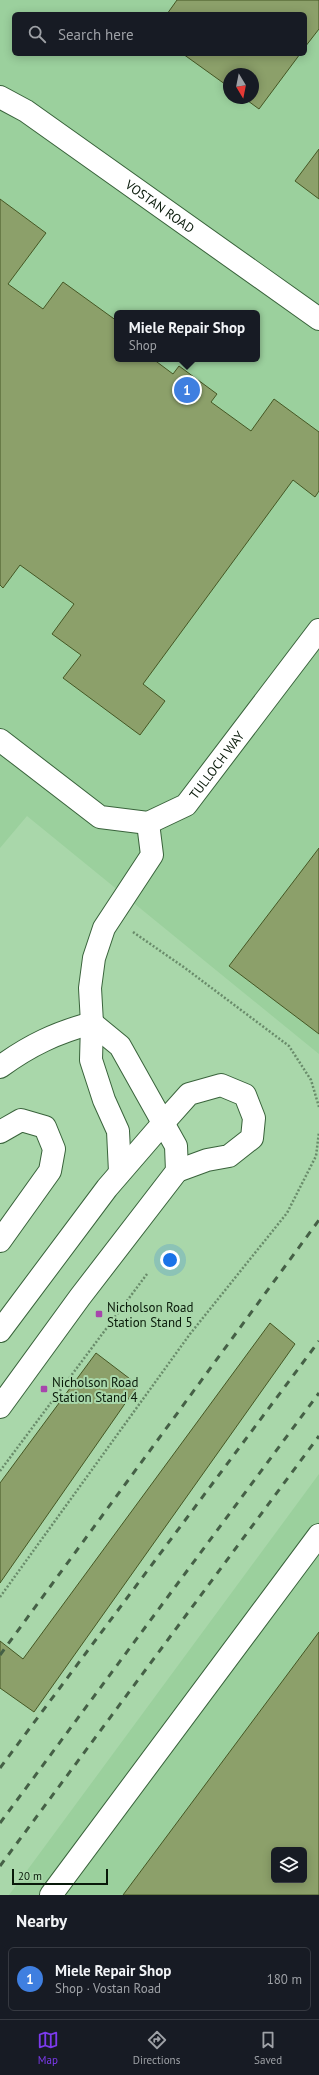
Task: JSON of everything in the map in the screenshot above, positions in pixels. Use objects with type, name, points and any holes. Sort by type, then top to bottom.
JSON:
[{"type":"street","name":"VOSTAN ROAD","points":[[0,97],[26,111],[319,319]]},
{"type":"street","name":"TULLOCH WAY","points":[[148,823],[186,805],[319,630]]},
{"type":"street","points":[[0,740],[100,817],[148,823],[152,855],[113,917],[104,928],[94,958],[90,988],[92,1023],[91,1060],[104,1100],[118,1131],[120,1172]]},
{"type":"street","points":[[0,1067],[23,1050],[54,1035],[92,1023]]},
{"type":"street","points":[[92,1023],[120,1046],[164,1122],[176,1146],[177,1171]]},
{"type":"street","points":[[0,1331],[120,1172],[189,1094],[222,1085],[245,1095],[254,1118],[252,1138],[229,1156],[207,1160],[177,1171],[80,1297],[0,1407]]},
{"type":"street","points":[[0,1132],[21,1120],[44,1127],[54,1149],[50,1171],[0,1241]]},
{"type":"street","points":[[51,1895],[319,1535]]},
{"type":"path","points":[[113,917],[289,1046],[311,1080],[319,1107]]},
{"type":"path","points":[[0,1597],[190,1334],[287,1213],[316,1156],[319,1132]]},
{"type":"path","points":[[0,1471],[148,1274]]},
{"type":"shaded area","points":[[0,0],[319,0],[319,1054],[27,816],[0,848]]},
{"type":"shaded area","points":[[319,1474],[319,1895],[9,1895]]},
{"type":"building","points":[[177,0],[319,0],[319,29],[307,44],[307,12],[168,12]]},
{"type":"building","points":[[186,56],[299,56],[259,109],[252,104],[259,104],[259,68],[223,68],[223,83]]},
{"type":"building","points":[[319,149],[319,199],[295,181]]},
{"type":"building","points":[[0,199],[46,233],[8,284],[43,309],[63,282],[114,319],[114,362],[157,362],[173,374],[179,366],[217,394],[211,402],[251,431],[274,399],[319,432],[319,491],[315,497],[293,480],[143,684],[165,701],[140,735],[63,678],[81,655],[52,634],[74,604],[20,565],[3,588],[0,585]]},
{"type":"building","points":[[319,848],[319,1034],[229,966]]},
{"type":"building","points":[[270,1323],[295,1344],[34,1712],[0,1688],[0,1641],[23,1659]]},
{"type":"building","points":[[96,1353],[138,1385],[0,1583],[0,1483]]},
{"type":"building","points":[[319,1632],[319,1895],[123,1895]]},
{"type":"railway","points":[[0,1655],[319,1220]]},
{"type":"railway","points":[[0,1768],[319,1341]]},
{"type":"railway","points":[[0,1823],[319,1393]]},
{"type":"railway","points":[[0,1866],[319,1436]]},
{"type":"place","name":"Miele Repair Shop","points":[[187,390]]},
{"type":"place","name":"Nicholson Road Station Stand 5","points":[[99,1314]]},
{"type":"place","name":"Nicholson Road Station Stand 4","points":[[44,1389]]}]
